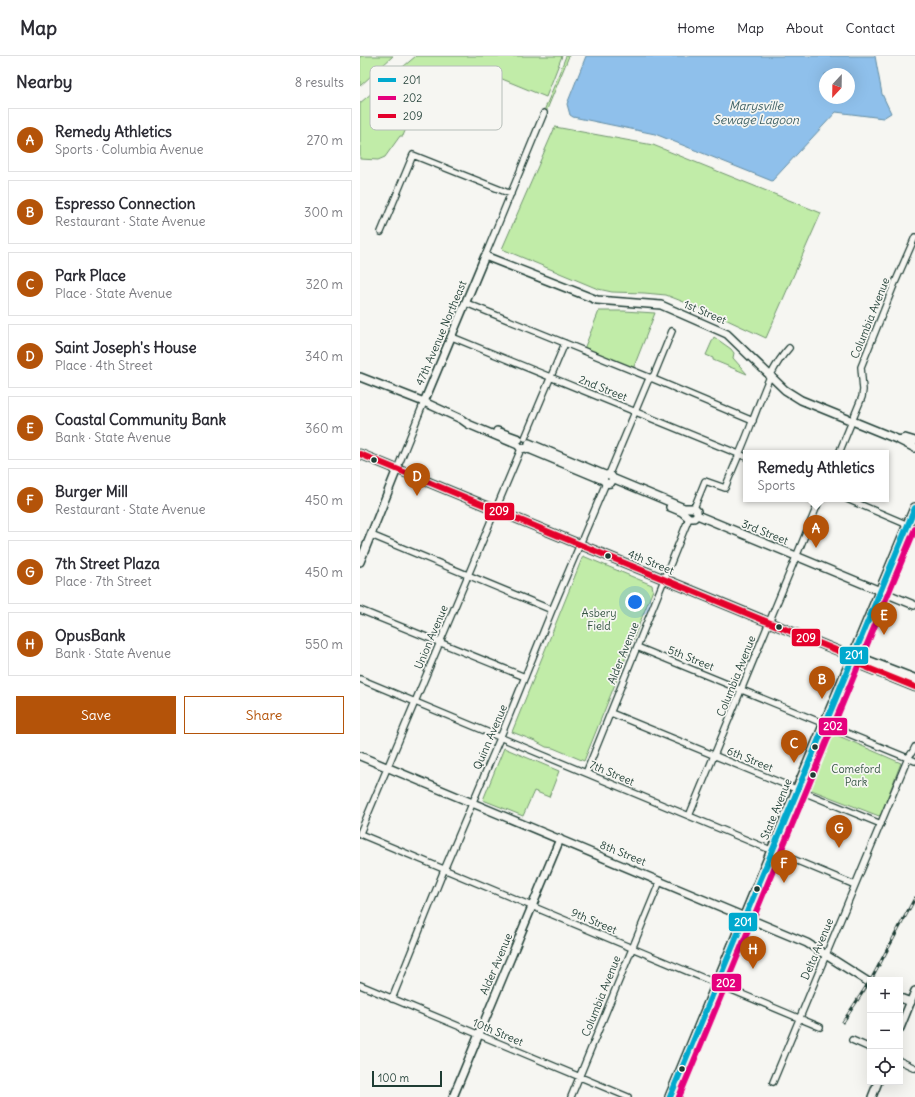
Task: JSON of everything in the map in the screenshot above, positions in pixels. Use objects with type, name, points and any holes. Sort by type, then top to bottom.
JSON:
[{"type":"main road","name":"4th Street","points":[[360,454],[853,657],[861,658],[915,679]]},
{"type":"main road","name":"State Avenue","points":[[670,1097],[915,508]]},
{"type":"main road","name":"4th Street","points":[[853,657],[858,664],[915,687]]},
{"type":"street","name":"47th Avenue Northeast","points":[[360,562],[424,402],[544,113]]},
{"type":"street","points":[[381,232],[413,155],[511,194]]},
{"type":"street","name":"Columbia Avenue","points":[[840,450],[862,397],[863,390],[861,368],[891,291],[915,236]]},
{"type":"street","name":"1st Street","points":[[485,256],[597,300],[661,305],[727,334],[785,390],[800,400],[899,440],[915,448]]},
{"type":"street","points":[[466,303],[753,421]]},
{"type":"street","name":"Quinn Avenue","points":[[392,999],[444,870],[648,380],[654,375],[672,331]]},
{"type":"street","name":"2nd Street","points":[[452,337],[743,456]]},
{"type":"street","name":"Union Avenue","points":[[360,833],[565,343]]},
{"type":"street","points":[[770,375],[789,348]]},
{"type":"street","name":"Alder Avenue","points":[[586,773],[665,579],[690,512],[705,481],[725,488],[753,421],[770,375]]},
{"type":"street","points":[[360,377],[424,402],[461,419],[468,424],[523,444],[608,479],[682,512],[690,512]]},
{"type":"street","points":[[899,440],[906,438],[915,441]]},
{"type":"street","name":"Columbia Avenue","points":[[689,816],[819,502]]},
{"type":"street","points":[[854,502],[908,525]]},
{"type":"street","name":"3rd Street","points":[[690,512],[697,511],[697,515],[914,605]]},
{"type":"street","points":[[371,535],[552,610]]},
{"type":"street","points":[[360,610],[525,677]]},
{"type":"street","name":"5th Street","points":[[637,647],[915,761]]},
{"type":"street","name":"7th Street","points":[[360,679],[855,885]]},
{"type":"street","name":"6th Street","points":[[611,713],[881,824]]},
{"type":"street","points":[[908,758],[915,747]]},
{"type":"street","name":"8th Street","points":[[360,756],[807,942],[867,981]]},
{"type":"street","name":"Delta Avenue","points":[[773,1082],[908,758]]},
{"type":"street","name":"9th Street","points":[[360,833],[444,870],[820,1027]]},
{"type":"street","name":"Alder Avenue","points":[[453,1097],[560,839]]},
{"type":"street","name":"Columbia Avenue","points":[[571,1097],[660,881]]},
{"type":"street","name":"10th Street","points":[[360,985],[628,1097]]},
{"type":"street","points":[[903,1022],[913,1003],[915,991]]},
{"type":"street","points":[[903,999],[913,1003]]},
{"type":"street","points":[[852,1040],[867,1047]]},
{"type":"street","points":[[903,1062],[915,1068]]},
{"type":"street","points":[[872,1097],[877,1085]]},
{"type":"green space","points":[[360,56],[393,56],[382,66],[370,66],[370,77],[360,86]]},
{"type":"green space","points":[[416,56],[562,56],[546,97],[502,79],[502,66],[404,66]]},
{"type":"green space","points":[[566,56],[569,56],[546,112],[544,111]]},
{"type":"green space","points":[[370,95],[370,130],[405,130],[403,136],[400,136],[385,157],[378,160],[360,159],[360,103]]},
{"type":"green space","points":[[555,127],[653,145],[821,213],[766,338],[712,313],[666,295],[612,292],[598,289],[502,249]]},
{"type":"green space","points":[[599,311],[655,313],[633,369],[584,349]]},
{"type":"green space","points":[[714,337],[731,349],[734,353],[733,358],[747,374],[713,360],[713,358],[706,355]]},
{"type":"green space","name":"Asbery Field","points":[[583,556],[652,585],[653,590],[584,761],[553,748],[546,747],[512,732]]},
{"type":"green space","name":"Comeford Park","points":[[832,733],[901,763],[879,816],[809,789],[807,783],[827,736]]},
{"type":"green space","points":[[504,748],[559,771],[549,797],[534,791],[523,816],[483,800]]},
{"type":"water","name":"Marysville Sewage Lagoon","points":[[586,56],[875,56],[882,94],[891,113],[883,118],[836,112],[772,181],[655,134],[573,117],[570,115],[567,104]]},
{"type":"railway","points":[[873,977],[915,898]]},
{"type":"railway","points":[[843,1022],[867,986]]},
{"type":"transit line","name":"209","points":[[360,454],[853,657],[858,664],[915,687]]},
{"type":"transit line","name":"201","points":[[670,1097],[915,508]]},
{"type":"transit line","name":"202","points":[[679,1097],[915,529]]},
{"type":"place","name":"Saint Joseph's House","points":[[417,496]]},
{"type":"place","name":"Remedy Athletics","points":[[816,548]]},
{"type":"place","name":"Coastal Community Bank","points":[[884,635]]},
{"type":"place","name":"Espresso Connection","points":[[822,699]]},
{"type":"place","name":"Park Place","points":[[794,763]]},
{"type":"place","name":"7th Street Plaza","points":[[839,848]]},
{"type":"place","name":"Burger Mill","points":[[784,883]]},
{"type":"place","name":"OpusBank","points":[[753,969]]}]
